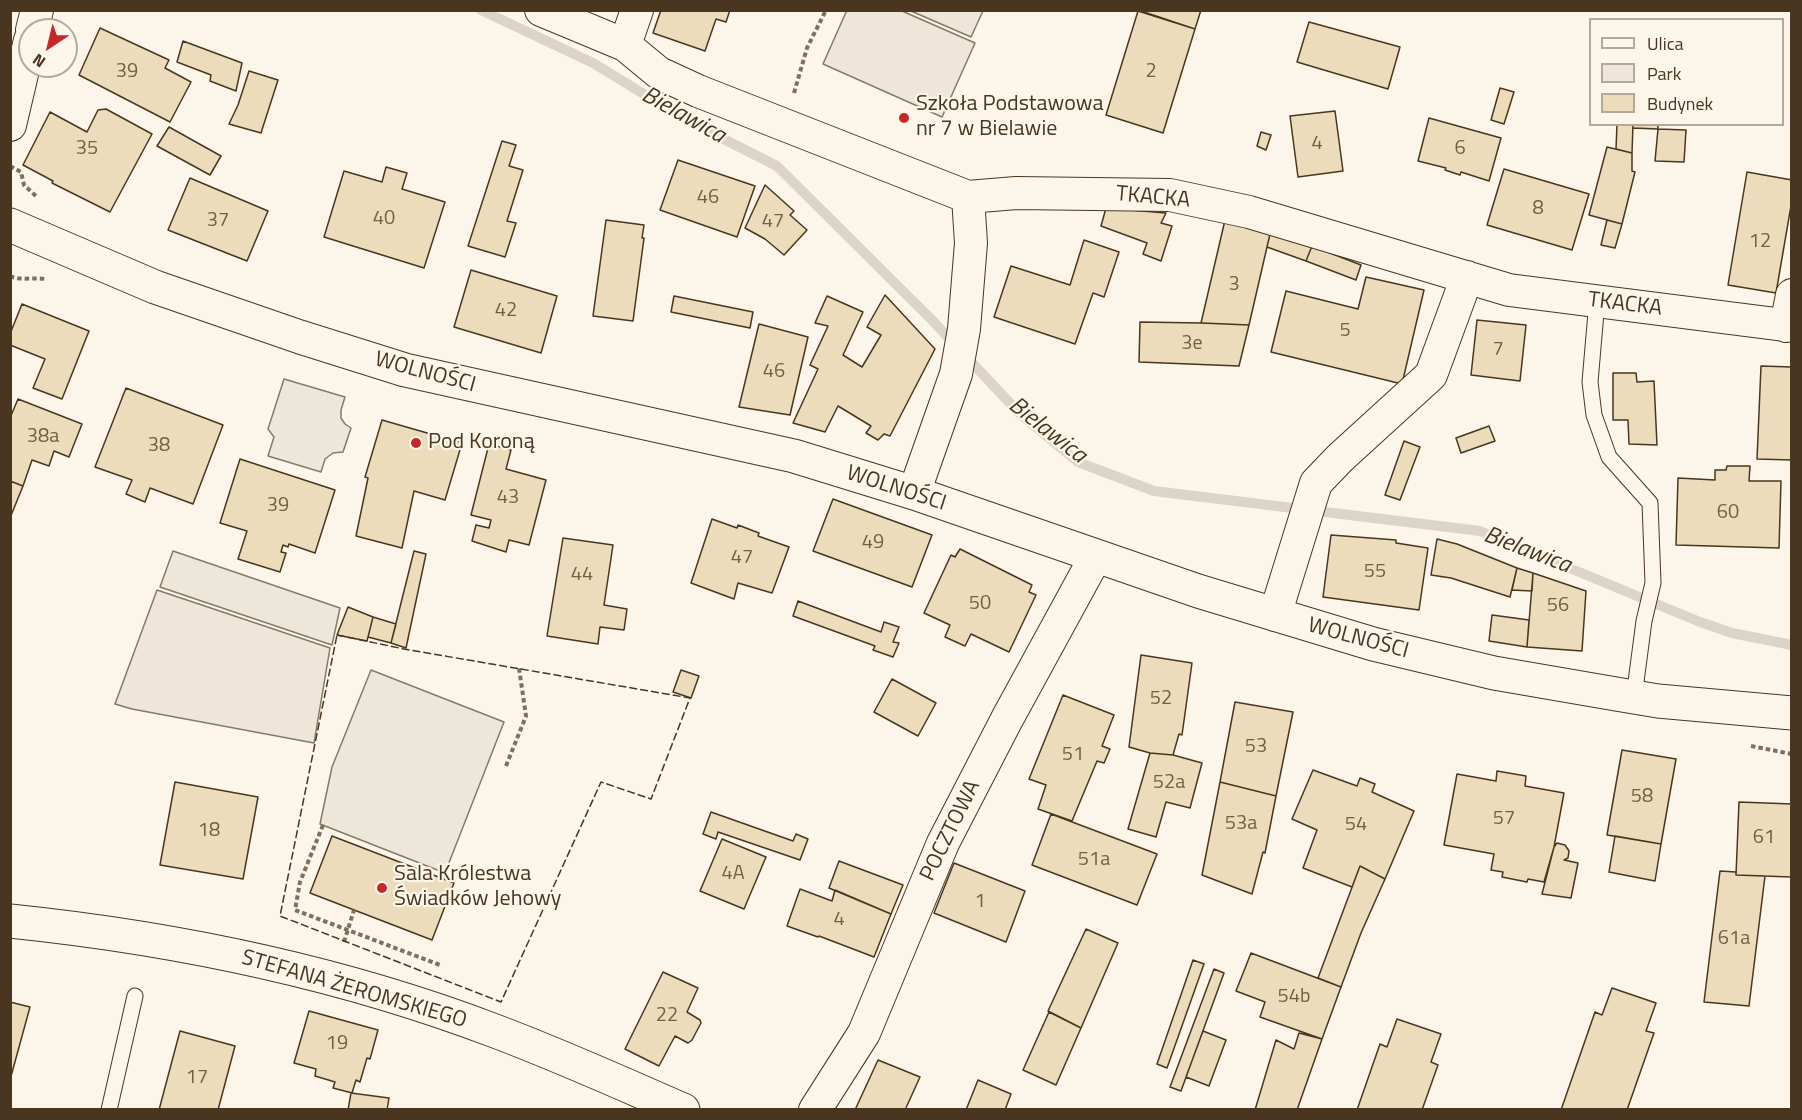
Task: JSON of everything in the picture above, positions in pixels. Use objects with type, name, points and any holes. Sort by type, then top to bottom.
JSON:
[{"type":"street","name":"TKACKA","points":[[541,10],[625,45],[659,73],[968,197],[1027,193],[1170,195],[1249,212],[1509,290],[1789,326]]},
{"type":"street","points":[[625,45],[637,10]]},
{"type":"street","points":[[10,125],[21,78]]},
{"type":"street","points":[[914,493],[956,374],[964,328],[971,243],[968,197]]},
{"type":"street","name":"WOLNOŚCI","points":[[14,234],[155,287],[405,370],[611,417],[771,450],[914,493],[1198,591],[1373,644],[1462,666],[1634,697],[1791,713]]},
{"type":"street","points":[[1275,615],[1316,483],[1431,375],[1467,277]]},
{"type":"street","points":[[1789,326],[1791,295]]},
{"type":"street","name":"POCZTOWA","points":[[815,1110],[864,1033],[944,843],[1007,720],[1096,556]]},
{"type":"street","name":"STEFANA ŻEROMSKIEGO","points":[[10,921],[172,944],[321,976],[426,1007],[495,1031],[683,1110]]},
{"type":"lane","points":[[1597,301],[1590,382],[1594,415],[1609,457],[1650,503],[1653,583],[1644,621],[1634,697]]},
{"type":"lane","points":[[109,1110],[135,996]]},
{"type":"path","points":[[788,126],[807,48],[826,10]]},
{"type":"path","points":[[506,766],[526,716],[519,668]]},
{"type":"path","points":[[323,825],[300,882],[295,910],[440,966]]},
{"type":"path","points":[[344,942],[354,910]]},
{"type":"green space","points":[[847,10],[902,11],[975,43],[942,117],[823,64]]},
{"type":"green space","points":[[983,10],[971,37],[911,11]]},
{"type":"green space","points":[[157,590],[330,648],[314,743],[115,704]]},
{"type":"shaded area","points":[[284,379],[345,397],[341,418],[351,428],[343,452],[333,453],[325,459],[321,472],[268,456],[274,437],[268,429]]},
{"type":"shaded area","points":[[173,551],[340,608],[332,645],[160,587]]},
{"type":"shaded area","points":[[371,670],[504,722],[445,873],[320,824],[332,767]]},
{"type":"building","points":[[661,10],[730,10],[726,22],[716,19],[705,51],[653,33]]},
{"type":"building","points":[[1138,10],[1201,10],[1195,29]]},
{"type":"building","points":[[1138,11],[1195,29],[1163,133],[1106,115]]},
{"type":"building","points":[[1309,22],[1400,47],[1388,89],[1297,62]]},
{"type":"building","points":[[100,28],[169,60],[165,68],[191,82],[170,122],[79,75]]},
{"type":"building","points":[[183,41],[242,63],[236,91],[210,81],[211,75],[177,62]]},
{"type":"building","points":[[249,71],[278,80],[261,133],[229,124]]},
{"type":"building","points":[[1500,88],[1514,92],[1504,124],[1491,120]]},
{"type":"building","points":[[106,109],[152,134],[110,212],[52,183],[53,181],[23,165],[50,112],[87,132],[98,110]]},
{"type":"building","points":[[1335,111],[1343,171],[1298,177],[1290,116]]},
{"type":"building","points":[[1429,118],[1501,138],[1489,181],[1461,172],[1460,175],[1445,170],[1446,168],[1418,161]]},
{"type":"building","points":[[1617,126],[1633,126],[1632,153],[1616,149]]},
{"type":"building","points":[[1633,126],[1658,126],[1658,129],[1633,128]]},
{"type":"building","points":[[169,127],[221,156],[210,175],[157,146]]},
{"type":"building","points":[[1658,129],[1686,130],[1684,162],[1655,161]]},
{"type":"building","points":[[1261,132],[1271,135],[1266,150],[1257,146]]},
{"type":"building","points":[[502,141],[516,145],[509,166],[523,170],[507,221],[516,223],[505,257],[468,246]]},
{"type":"building","points":[[1607,147],[1632,153],[1632,171],[1635,172],[1622,224],[1589,215]]},
{"type":"building","points":[[678,160],[755,186],[737,237],[660,210]]},
{"type":"building","points":[[386,167],[407,173],[402,189],[445,202],[424,268],[324,237],[344,171],[382,182]]},
{"type":"building","points":[[1504,169],[1589,194],[1572,250],[1487,225]]},
{"type":"building","points":[[1747,172],[1792,180],[1792,200],[1776,293],[1728,285]]},
{"type":"building","points":[[190,178],[268,211],[247,261],[168,230]]},
{"type":"building","points":[[765,185],[794,211],[790,215],[807,230],[784,255],[765,239],[745,228]]},
{"type":"building","points":[[1106,208],[1166,213],[1161,223],[1172,226],[1161,261],[1143,254],[1147,243],[1101,226]]},
{"type":"building","points":[[606,220],[644,225],[633,321],[593,316]]},
{"type":"building","points":[[1225,220],[1270,234],[1249,325],[1201,323]]},
{"type":"building","points":[[1607,220],[1622,224],[1615,248],[1601,245]]},
{"type":"building","points":[[1270,234],[1312,246],[1306,261],[1267,247]]},
{"type":"building","points":[[1084,240],[1119,252],[1104,297],[1093,293],[1075,344],[994,317],[1011,266],[1070,285]]},
{"type":"building","points":[[1312,246],[1361,265],[1356,280],[1306,261]]},
{"type":"building","points":[[471,270],[557,296],[541,353],[454,327]]},
{"type":"building","points":[[1366,277],[1424,290],[1402,384],[1271,352],[1286,291],[1358,309]]},
{"type":"building","points":[[885,295],[935,349],[890,436],[884,434],[878,440],[866,433],[871,426],[838,406],[825,432],[793,423],[818,369],[810,365],[828,326],[815,323],[827,296],[863,312],[843,355],[862,367],[881,335],[867,327]]},
{"type":"building","points":[[674,296],[753,312],[750,328],[671,312]]},
{"type":"building","points":[[22,304],[89,331],[62,399],[33,388],[45,359],[10,345],[10,334]]},
{"type":"building","points":[[1477,320],[1526,325],[1520,381],[1471,375]]},
{"type":"building","points":[[1140,322],[1249,325],[1239,366],[1139,362]]},
{"type":"building","points":[[759,324],[808,337],[790,415],[739,407]]},
{"type":"building","points":[[1761,366],[1792,367],[1792,460],[1757,459]]},
{"type":"building","points":[[1613,373],[1636,373],[1637,382],[1654,381],[1657,445],[1629,444],[1628,420],[1613,420]]},
{"type":"building","points":[[126,388],[223,425],[193,504],[150,488],[145,502],[126,494],[132,480],[95,467]]},
{"type":"building","points":[[18,399],[82,424],[69,457],[54,451],[49,466],[32,460],[23,486],[10,481],[10,418]]},
{"type":"building","points":[[382,420],[462,443],[445,500],[414,491],[402,548],[356,536],[368,478],[365,477]]},
{"type":"building","points":[[1489,426],[1495,441],[1461,453],[1456,438]]},
{"type":"building","points":[[1404,441],[1420,447],[1400,500],[1385,495]]},
{"type":"building","points":[[489,444],[511,450],[506,469],[546,480],[529,545],[509,540],[506,552],[472,541],[476,525],[489,528],[491,520],[471,515]]},
{"type":"building","points":[[240,459],[335,490],[315,553],[289,544],[288,547],[283,545],[281,552],[286,553],[280,572],[238,559],[247,531],[220,523]]},
{"type":"building","points":[[1727,466],[1750,466],[1749,481],[1781,481],[1779,548],[1676,545],[1678,478],[1715,480],[1715,470],[1726,470]]},
{"type":"building","points":[[10,481],[23,486],[10,518]]},
{"type":"building","points":[[833,499],[932,535],[912,587],[813,551]]},
{"type":"building","points":[[712,519],[737,528],[738,525],[759,533],[758,536],[789,547],[772,593],[738,583],[734,599],[691,583]]},
{"type":"building","points":[[1331,535],[1396,540],[1396,543],[1428,548],[1419,610],[1323,597]]},
{"type":"building","points":[[563,538],[613,545],[604,605],[627,609],[624,630],[600,627],[598,644],[547,636]]},
{"type":"building","points":[[1437,539],[1457,544],[1517,568],[1510,597],[1451,578],[1431,575]]},
{"type":"building","points":[[960,549],[1032,585],[1029,592],[1036,595],[1009,652],[971,634],[965,646],[945,637],[950,625],[924,613],[951,555],[955,557]]},
{"type":"building","points":[[414,551],[426,554],[406,648],[391,643]]},
{"type":"building","points":[[1517,568],[1533,573],[1532,591],[1512,590]]},
{"type":"building","points":[[1533,573],[1586,591],[1582,651],[1527,647]]},
{"type":"building","points":[[798,601],[881,632],[884,622],[899,627],[893,642],[899,643],[893,657],[873,650],[875,646],[793,616]]},
{"type":"building","points":[[348,607],[373,617],[367,641],[337,635]]},
{"type":"building","points":[[1492,615],[1529,620],[1527,647],[1489,641]]},
{"type":"building","points":[[373,617],[396,624],[391,643],[368,637]]},
{"type":"building","points":[[1141,655],[1192,663],[1182,735],[1179,734],[1173,755],[1150,753],[1129,747]]},
{"type":"building","points":[[681,670],[699,676],[691,698],[673,692]]},
{"type":"building","points":[[892,679],[936,703],[918,736],[874,712]]},
{"type":"building","points":[[1063,695],[1114,715],[1102,746],[1110,749],[1104,763],[1097,761],[1072,821],[1038,809],[1046,785],[1029,779]]},
{"type":"building","points":[[1235,702],[1293,712],[1276,796],[1220,782]]},
{"type":"building","points":[[1622,750],[1676,759],[1661,844],[1607,835]]},
{"type":"building","points":[[1150,753],[1173,755],[1202,763],[1190,808],[1166,802],[1156,837],[1128,829]]},
{"type":"building","points":[[1313,770],[1357,786],[1360,778],[1375,784],[1372,792],[1414,811],[1385,879],[1360,866],[1352,887],[1303,868],[1317,830],[1292,819]]},
{"type":"building","points":[[1497,771],[1526,776],[1525,786],[1564,793],[1554,847],[1544,882],[1528,879],[1527,882],[1502,877],[1503,872],[1491,870],[1494,854],[1444,845],[1457,774],[1496,781]]},
{"type":"building","points":[[175,782],[258,797],[243,879],[160,865]]},
{"type":"building","points":[[1220,782],[1276,796],[1265,853],[1263,852],[1252,894],[1202,875]]},
{"type":"building","points":[[1739,802],[1792,804],[1792,895],[1791,877],[1736,875]]},
{"type":"building","points":[[711,812],[793,841],[796,834],[808,839],[800,860],[718,832],[716,839],[703,834]]},
{"type":"building","points":[[1051,814],[1157,854],[1137,905],[1032,865]]},
{"type":"building","name":"Sala Królestwa Świadków Jehowy","points":[[332,836],[454,883],[432,940],[310,893]]},
{"type":"building","points":[[1615,836],[1661,844],[1655,881],[1609,872]]},
{"type":"building","points":[[722,839],[766,857],[744,909],[700,891]]},
{"type":"building","points":[[1557,843],[1565,845],[1569,851],[1568,858],[1564,860],[1578,863],[1571,898],[1542,894]]},
{"type":"building","points":[[839,861],[903,885],[891,914],[829,888]]},
{"type":"building","points":[[954,863],[1025,891],[1006,942],[934,913]]},
{"type":"building","points":[[1360,866],[1385,879],[1361,933],[1341,987],[1318,978]]},
{"type":"building","points":[[1720,871],[1736,872],[1736,875],[1765,876],[1749,1006],[1704,1002]]},
{"type":"building","points":[[800,889],[832,901],[835,890],[891,914],[874,957],[787,926]]},
{"type":"building","points":[[1086,929],[1118,943],[1081,1028],[1048,1011]]},
{"type":"building","points":[[1251,953],[1341,987],[1322,1039],[1260,1017],[1265,1002],[1236,991]]},
{"type":"building","points":[[1193,960],[1204,964],[1167,1068],[1157,1064]]},
{"type":"building","points":[[1214,969],[1224,973],[1181,1091],[1170,1087]]},
{"type":"building","points":[[663,972],[698,988],[687,1012],[701,1023],[688,1043],[675,1036],[659,1066],[625,1049]]},
{"type":"building","points":[[1612,988],[1656,1003],[1646,1031],[1654,1033],[1627,1110],[1561,1110],[1595,1012],[1602,1015]]},
{"type":"building","points":[[10,1002],[30,1007],[10,1080]]},
{"type":"building","points":[[309,1011],[378,1030],[370,1059],[367,1058],[360,1082],[356,1080],[352,1093],[333,1088],[335,1082],[315,1076],[316,1069],[294,1063]]},
{"type":"building","points":[[1049,1012],[1081,1028],[1056,1085],[1023,1070]]},
{"type":"building","points":[[1397,1019],[1441,1034],[1431,1062],[1438,1065],[1422,1110],[1357,1110],[1380,1044],[1387,1047]]},
{"type":"building","points":[[180,1031],[235,1046],[218,1110],[159,1110]]},
{"type":"building","points":[[1203,1031],[1226,1040],[1209,1086],[1186,1077]]},
{"type":"building","points":[[1299,1033],[1322,1039],[1297,1110],[1255,1110],[1276,1040],[1294,1049]]},
{"type":"building","points":[[878,1060],[920,1077],[905,1110],[855,1110]]},
{"type":"building","points":[[978,1080],[1011,1094],[1005,1110],[966,1110]]},
{"type":"building","points":[[351,1093],[389,1098],[387,1110],[348,1110]]},
{"type":"waterway","name":"Bielawica","points":[[481,10],[593,63],[688,121],[777,166],[931,319],[1021,415],[1078,462],[1154,491],[1480,531],[1700,622],[1732,633],[1792,645]]},
{"type":"fence","points":[[337,635],[404,649],[690,698],[651,799],[601,782],[501,1002],[280,916],[337,635]]},
{"type":"place","name":"Szkoła Podstawowa nr 7 w Bielawie","points":[[904,118]]},
{"type":"place","name":"Pod Koroną","points":[[416,443]]},
{"type":"place","name":"Sala Królestwa Świadków Jehowy","points":[[382,888]]}]
